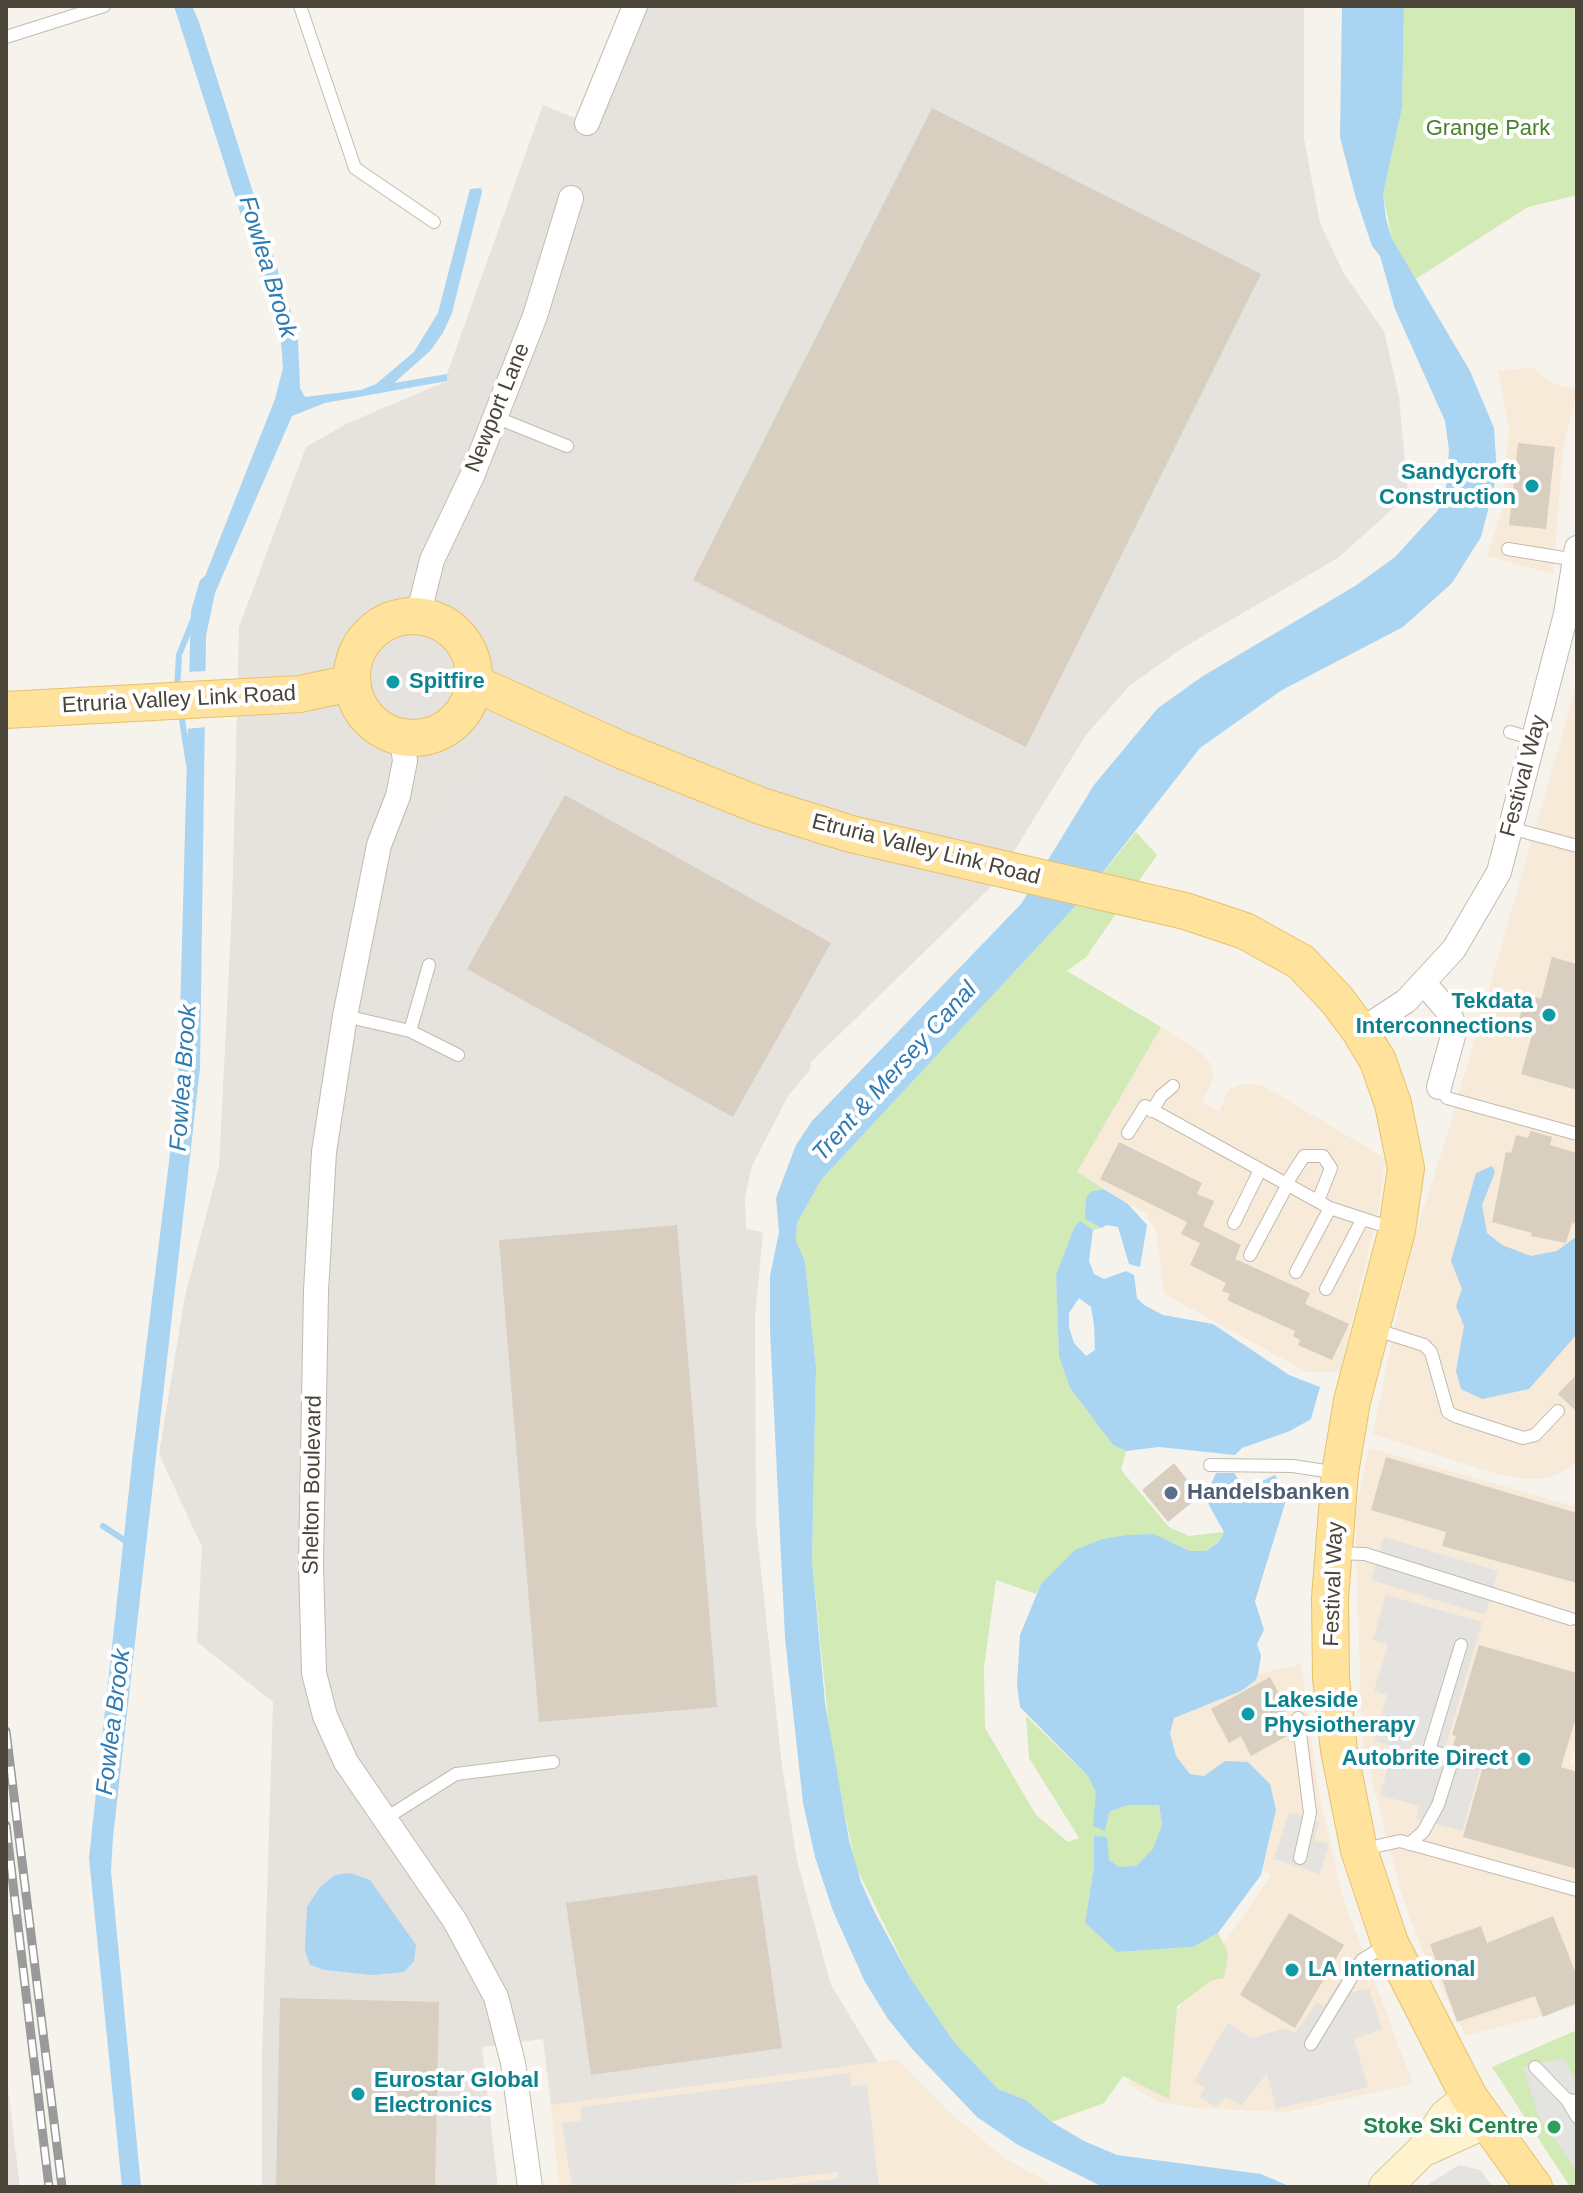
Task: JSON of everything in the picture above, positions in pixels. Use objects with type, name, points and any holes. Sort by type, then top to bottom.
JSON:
[{"type":"main road","points":[[418,616],[437,620],[453,631],[466,646],[473,664],[474,683],[469,703],[458,720],[442,732],[423,738],[402,738],[383,732],[367,719],[356,702],[351,683],[352,665],[369,634],[392,620],[418,616]]},
{"type":"main road","name":"Etruria Valley Link Road","points":[[6,710],[300,694],[351,683]]},
{"type":"main road","name":"Etruria Valley Link Road","points":[[474,683],[635,756],[761,806],[851,834],[996,871],[1185,911],[1271,944],[1309,971],[1360,1031]]},
{"type":"main road","name":"Festival Way","points":[[1360,1031],[1378,1061],[1400,1133],[1406,1168],[1397,1230],[1352,1401],[1340,1473],[1332,1552],[1329,1750],[1390,1943],[1478,2109],[1534,2187]]},
{"type":"street","points":[[587,123],[635,6]]},
{"type":"street","name":"Newport Lane","points":[[418,616],[432,560],[495,417],[535,316],[571,198]]},
{"type":"street","name":"Festival Way","points":[[1360,1031],[1406,1001],[1454,949],[1499,872],[1534,739],[1572,615],[1577,548]]},
{"type":"street","name":"Shelton Boulevard","points":[[402,738],[405,761],[398,796],[379,845],[345,1016],[324,1152],[316,1291],[311,1564],[314,1673],[325,1716],[346,1762],[455,1921],[496,1997],[513,2063],[530,2187]]},
{"type":"street","points":[[1423,982],[1448,1011],[1453,1023],[1453,1036],[1439,1087]]},
{"type":"street","points":[[1385,2187],[1422,2151],[1478,2109]]},
{"type":"lane","points":[[6,37],[104,6]]},
{"type":"lane","points":[[300,6],[355,168],[434,222]]},
{"type":"lane","points":[[495,417],[567,446]]},
{"type":"lane","points":[[1508,549],[1576,560]]},
{"type":"lane","points":[[1510,732],[1534,739]]},
{"type":"lane","points":[[1510,828],[1577,846]]},
{"type":"lane","points":[[410,1031],[429,965]]},
{"type":"lane","points":[[345,1016],[410,1031],[458,1055]]},
{"type":"lane","points":[[1152,1111],[1161,1096],[1173,1086]]},
{"type":"lane","points":[[1439,1087],[1447,1098],[1577,1134]]},
{"type":"lane","points":[[1128,1133],[1145,1106],[1330,1208],[1397,1230]]},
{"type":"lane","points":[[1250,1255],[1304,1156],[1323,1156],[1331,1168],[1318,1201]]},
{"type":"lane","points":[[1234,1223],[1260,1170]]},
{"type":"lane","points":[[1296,1272],[1330,1208]]},
{"type":"lane","points":[[1326,1289],[1362,1220]]},
{"type":"lane","points":[[1371,1328],[1424,1345],[1431,1352],[1448,1412],[1455,1416],[1523,1438],[1535,1435],[1558,1411]]},
{"type":"lane","points":[[1210,1465],[1293,1466],[1340,1473]]},
{"type":"lane","points":[[1332,1552],[1365,1554],[1571,1619]]},
{"type":"lane","points":[[1409,1844],[1423,1832],[1438,1805],[1453,1758],[1429,1750],[1461,1645]]},
{"type":"lane","points":[[1298,1718],[1299,1761],[1310,1813],[1300,1858]]},
{"type":"lane","points":[[1299,1761],[1329,1750]]},
{"type":"lane","points":[[383,1820],[456,1774],[553,1762]]},
{"type":"lane","points":[[1359,1850],[1382,1843],[1409,1844],[1577,1890]]},
{"type":"lane","points":[[1311,2044],[1362,1960],[1390,1943]]},
{"type":"lane","points":[[1535,2067],[1572,2101],[1577,2117]]},
{"type":"shaded area","points":[[645,6],[1304,6],[1304,139],[1320,223],[1344,274],[1384,331],[1399,397],[1408,495],[1338,558],[1184,647],[1129,686],[1086,735],[993,885],[811,1062],[810,1070],[788,1096],[752,1166],[745,1197],[746,1229],[763,1232],[755,1318],[756,1523],[782,1766],[797,1860],[831,1985],[878,2062],[551,2105],[543,2039],[482,2047],[498,2187],[262,2187],[262,2054],[273,1702],[197,1642],[202,1547],[159,1454],[185,1296],[219,1166],[232,908],[239,627],[306,447],[346,424],[447,381],[543,105],[587,123]]},
{"type":"shaded area","points":[[1532,367],[1552,383],[1577,390],[1563,449],[1553,574],[1487,556],[1502,512],[1509,428],[1498,371]]},
{"type":"shaded area","points":[[1577,683],[1577,1464],[1549,1478],[1523,1479],[1490,1472],[1373,1434],[1412,1244],[1446,1139]]},
{"type":"shaded area","points":[[504,751],[544,774],[537,786],[554,795],[463,964],[460,963],[454,975],[440,967],[436,973],[392,951],[415,904],[401,896],[459,795],[471,802]]},
{"type":"shaded area","points":[[1161,1027],[1199,1051],[1211,1064],[1213,1078],[1202,1103],[1219,1111],[1229,1089],[1244,1084],[1262,1085],[1385,1158],[1380,1202],[1340,1372],[1307,1372],[1164,1294],[1156,1230],[1145,1213],[1077,1172]]},
{"type":"shaded area","points":[[1369,1448],[1577,1507],[1577,1739],[1570,1763],[1577,1766],[1577,2006],[1466,2036],[1422,1950],[1400,1889],[1362,1741],[1355,1513]]},
{"type":"shaded area","points":[[1384,1537],[1498,1571],[1485,1615],[1371,1580]]},
{"type":"shaded area","points":[[1386,1595],[1482,1622],[1446,1746],[1483,1758],[1462,1831],[1416,1818],[1419,1806],[1380,1795],[1394,1747],[1374,1741],[1387,1695],[1374,1691],[1388,1644],[1373,1640]]},
{"type":"shaded area","name":"LA International","points":[[1301,1664],[1318,1788],[1342,1895],[1413,2084],[1286,2112],[1193,2108],[1156,2101],[1127,2083],[1272,1874],[1263,1871],[1276,1810],[1225,1761],[1204,1776],[1190,1774],[1176,1756],[1170,1732],[1174,1718],[1216,1701],[1256,1680],[1258,1674]]},
{"type":"shaded area","points":[[1289,1812],[1320,1822],[1314,1840],[1329,1844],[1320,1874],[1274,1859]]},
{"type":"shaded area","name":"LA International","points":[[1338,1983],[1354,1992],[1369,1989],[1382,2029],[1354,2039],[1368,2087],[1276,2109],[1267,2073],[1241,2106],[1226,2097],[1216,2107],[1200,2097],[1205,2088],[1194,2081],[1228,2023],[1251,2038],[1286,2028],[1295,2033],[1317,2002],[1324,2007]]},
{"type":"shaded area","points":[[1563,2058],[1577,2082],[1577,2171],[1540,2119],[1523,2067]]},
{"type":"shaded area","points":[[898,2059],[947,2110],[1004,2158],[1057,2187],[559,2187],[551,2105]]},
{"type":"shaded area","points":[[6,2069],[15,2146],[20,2187],[6,2187]]},
{"type":"shaded area","points":[[850,2073],[851,2086],[867,2084],[879,2187],[772,2187],[839,2178],[838,2172],[710,2187],[572,2187],[562,2123],[581,2121],[581,2107]]},
{"type":"shaded area","points":[[1459,2165],[1480,2170],[1493,2187],[1424,2187]]},
{"type":"green space","name":"Grange Park","points":[[1404,6],[1577,6],[1577,195],[1528,207],[1414,280],[1392,239],[1383,194],[1402,108]]},
{"type":"green space","points":[[1136,832],[1157,855],[1086,957],[1067,971],[1161,1027],[1077,1172],[1104,1189],[1092,1191],[1085,1219],[1101,1228],[1093,1230],[1081,1221],[1056,1275],[1059,1357],[1070,1388],[1113,1445],[1126,1451],[1121,1470],[1169,1527],[1189,1536],[1224,1532],[1219,1542],[1206,1551],[1190,1551],[1154,1534],[1103,1539],[1041,1584],[1036,1594],[996,1580],[984,1667],[985,1728],[1036,1815],[1068,1842],[1079,1838],[1029,1758],[1026,1716],[1088,1776],[1109,1812],[1128,1805],[1159,1805],[1162,1824],[1153,1850],[1136,1866],[1119,1868],[1109,1860],[1094,1836],[1094,1866],[1085,1923],[1118,1952],[1193,1947],[1218,1933],[1228,1953],[1224,1978],[1212,1980],[1177,2006],[1169,2099],[1123,2076],[1104,2103],[1052,2122],[1026,2100],[998,2089],[954,2042],[911,1979],[856,1867],[831,1748],[812,1560],[816,1368],[805,1261],[796,1241],[797,1223],[821,1180],[1082,899]]},
{"type":"green space","name":"Stoke Ski Centre","points":[[1577,2030],[1577,2187],[1570,2187],[1492,2067]]},
{"type":"water","points":[[174,6],[192,6],[199,22],[291,312],[298,338],[300,388],[305,397],[361,390],[376,384],[414,352],[438,313],[470,189],[481,188],[482,192],[452,313],[443,333],[430,351],[394,383],[447,374],[447,381],[325,403],[292,416],[215,593],[206,636],[200,1068],[111,1871],[141,2187],[122,2187],[89,1858],[133,1453],[178,1089],[191,611],[200,580],[205,576],[275,399],[283,368],[281,340]]},
{"type":"water","name":"Trent & Mersey Canal","points":[[1342,6],[1404,6],[1402,108],[1383,194],[1386,219],[1392,239],[1470,371],[1494,428],[1497,475],[1481,537],[1452,583],[1403,627],[1282,690],[1200,748],[1082,899],[821,1180],[797,1223],[796,1241],[805,1261],[816,1368],[812,1560],[825,1703],[849,1840],[861,1882],[875,1913],[911,1979],[954,2042],[998,2089],[1026,2100],[1052,2122],[1084,2141],[1117,2155],[1261,2174],[1291,2187],[1103,2187],[1018,2145],[977,2117],[914,2051],[888,2019],[865,1982],[833,1911],[815,1857],[803,1803],[785,1638],[770,1331],[770,1276],[779,1232],[776,1198],[796,1145],[812,1121],[1021,904],[1094,785],[1158,708],[1203,676],[1355,586],[1395,557],[1438,510],[1446,488],[1449,450],[1445,421],[1395,309],[1380,256],[1372,246],[1355,195],[1340,137]]},
{"type":"water","points":[[1492,1166],[1495,1172],[1482,1205],[1487,1233],[1502,1245],[1531,1256],[1557,1251],[1577,1236],[1577,1334],[1529,1389],[1482,1399],[1461,1389],[1456,1371],[1464,1326],[1456,1306],[1462,1289],[1451,1261],[1476,1173]]},
{"type":"water","points":[[1104,1189],[1128,1204],[1147,1225],[1140,1267],[1129,1264],[1118,1227],[1107,1225],[1101,1228],[1085,1219],[1086,1198],[1092,1191]]},
{"type":"water","points":[[1081,1221],[1093,1230],[1089,1261],[1094,1274],[1104,1279],[1126,1271],[1134,1275],[1137,1298],[1144,1305],[1163,1315],[1213,1324],[1289,1375],[1320,1387],[1311,1419],[1290,1431],[1242,1448],[1235,1455],[1159,1447],[1126,1451],[1113,1445],[1070,1388],[1059,1357],[1056,1275],[1075,1226]],"holes":[[[1079,1298],[1091,1307],[1095,1350],[1086,1356],[1074,1343],[1069,1313]]]},
{"type":"water","points":[[1216,1473],[1234,1473],[1245,1489],[1275,1475],[1287,1497],[1255,1601],[1264,1630],[1257,1644],[1261,1656],[1258,1674],[1256,1680],[1241,1691],[1174,1718],[1170,1733],[1176,1756],[1190,1774],[1204,1776],[1225,1761],[1248,1762],[1270,1784],[1276,1810],[1261,1875],[1218,1933],[1193,1947],[1117,1952],[1085,1923],[1094,1866],[1094,1836],[1107,1837],[1109,1860],[1119,1867],[1136,1866],[1153,1849],[1162,1824],[1159,1805],[1128,1805],[1109,1812],[1105,1831],[1093,1826],[1096,1792],[1088,1776],[1020,1707],[1017,1685],[1020,1635],[1041,1584],[1075,1550],[1103,1539],[1128,1535],[1154,1534],[1190,1551],[1206,1551],[1219,1542],[1224,1532],[1205,1498]]},
{"type":"water","points":[[350,1873],[370,1880],[416,1945],[414,1961],[404,1972],[373,1975],[325,1970],[310,1965],[305,1950],[307,1907],[320,1887],[335,1875]]},
{"type":"pier","points":[[208,671],[207,727],[185,729],[185,672]]},
{"type":"building","points":[[932,108],[1261,274],[1026,747],[693,580]]},
{"type":"building","name":"Sandycroft Construction","points":[[1518,443],[1555,447],[1546,529],[1509,525]]},
{"type":"building","points":[[565,795],[831,943],[733,1117],[467,969]]},
{"type":"building","name":"Tekdata Interconnections","points":[[1552,957],[1577,964],[1577,1090],[1521,1074],[1532,1035],[1516,1031],[1526,994],[1541,999]]},
{"type":"building","points":[[1531,1131],[1552,1137],[1550,1145],[1577,1153],[1577,1224],[1572,1223],[1566,1243],[1531,1236],[1532,1233],[1492,1222],[1506,1152],[1511,1153],[1516,1135],[1528,1138]]},
{"type":"building","points":[[1119,1142],[1202,1183],[1197,1194],[1214,1201],[1203,1226],[1241,1245],[1235,1259],[1310,1293],[1305,1304],[1349,1324],[1332,1360],[1298,1345],[1300,1340],[1293,1336],[1295,1331],[1227,1300],[1230,1294],[1222,1291],[1226,1283],[1190,1265],[1200,1243],[1181,1234],[1187,1222],[1100,1179]]},
{"type":"building","points":[[677,1225],[717,1707],[539,1722],[499,1240]]},
{"type":"building","points":[[1577,1374],[1577,1412],[1558,1394]]},
{"type":"building","points":[[1386,1457],[1577,1513],[1577,1583],[1442,1546],[1446,1532],[1371,1510]]},
{"type":"building","name":"Handelsbanken","points":[[1174,1463],[1200,1496],[1168,1522],[1142,1490]]},
{"type":"building","name":"Autobrite Direct","points":[[1479,1645],[1577,1673],[1577,1714],[1561,1767],[1577,1772],[1577,1869],[1463,1837],[1486,1755],[1453,1745],[1456,1736],[1452,1735]]},
{"type":"building","name":"Lakeside Physiotherapy","points":[[1270,1677],[1288,1710],[1276,1717],[1287,1736],[1251,1756],[1241,1736],[1229,1743],[1211,1709]]},
{"type":"building","points":[[757,1875],[782,2048],[591,2075],[566,1903]]},
{"type":"building","name":"LA International","points":[[1289,1913],[1344,1945],[1295,2028],[1240,1995]]},
{"type":"building","points":[[1553,1916],[1577,1976],[1577,2003],[1543,2017],[1535,1996],[1457,2022],[1430,1944],[1481,1926],[1487,1943]]},
{"type":"building","name":"Eurostar Global Electronics","points":[[280,1998],[439,2002],[435,2187],[276,2187]]},
{"type":"waterway","name":"Fowlea Brook","points":[[177,690],[179,655],[193,620]]},
{"type":"waterway","name":"Fowlea Brook","points":[[181,713],[189,765]]},
{"type":"waterway","points":[[103,1526],[130,1544]]},
{"type":"railway","points":[[6,1731],[62,2187]]},
{"type":"railway","points":[[6,1825],[49,2187]]},
{"type":"place","name":"Sandycroft Construction","points":[[1532,486]]},
{"type":"place","name":"Spitfire","points":[[393,682]]},
{"type":"place","name":"Tekdata Interconnections","points":[[1549,1015]]},
{"type":"place","name":"Handelsbanken","points":[[1171,1493]]},
{"type":"place","name":"Lakeside Physiotherapy","points":[[1248,1714]]},
{"type":"place","name":"Autobrite Direct","points":[[1524,1759]]},
{"type":"place","name":"LA International","points":[[1292,1970]]},
{"type":"place","name":"Eurostar Global Electronics","points":[[358,2094]]},
{"type":"place","name":"Stoke Ski Centre","points":[[1554,2127]]}]
